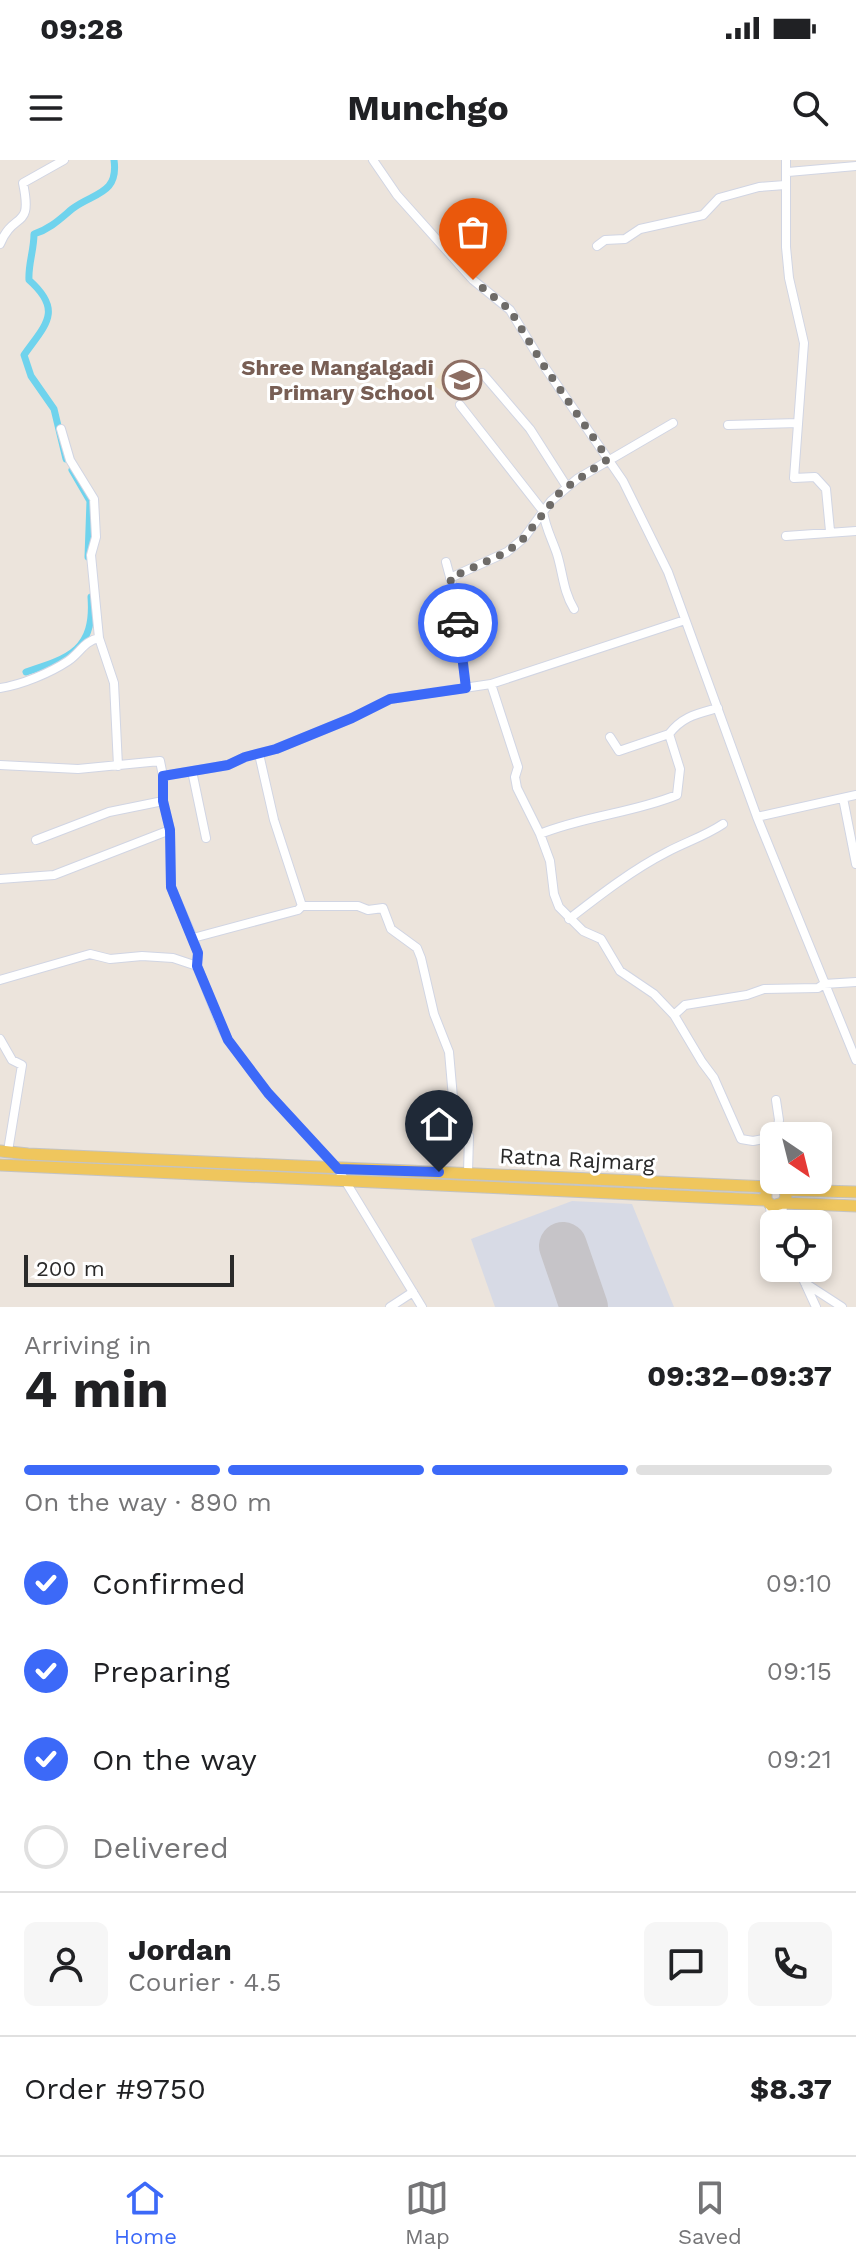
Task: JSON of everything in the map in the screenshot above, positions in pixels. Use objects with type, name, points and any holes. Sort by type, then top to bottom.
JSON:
[{"type":"main road","name":"Ratna Rajmarg","points":[[4,1151],[760,1188]]},
{"type":"main road","name":"Ratna Rajmarg","points":[[0,1165],[767,1201],[777,1206],[778,1194]]},
{"type":"main road","name":"Ratna Rajmarg","points":[[832,1191],[856,1192]]},
{"type":"main road","points":[[766,1194],[767,1201]]},
{"type":"main road","name":"Ratna Rajmarg","points":[[801,1194],[856,1206]]},
{"type":"street","points":[[0,244],[6,230],[21,220],[28,207],[23,183],[64,160]]},
{"type":"street","points":[[373,160],[397,195],[473,280],[510,310],[544,366],[623,481],[668,572],[757,817],[856,1060]]},
{"type":"street","points":[[786,160],[789,278],[804,343],[794,478],[815,477],[826,489],[830,531]]},
{"type":"street","points":[[788,172],[856,166]]},
{"type":"street","points":[[597,246],[605,240],[625,239],[640,229],[703,215],[719,198],[759,187],[785,185]]},
{"type":"street","points":[[482,373],[530,429],[567,487]]},
{"type":"street","points":[[460,405],[543,511],[563,585],[574,609]]},
{"type":"street","points":[[450,578],[507,552],[524,538],[543,511],[567,487],[608,459],[634,448],[673,423]]},
{"type":"street","points":[[728,425],[798,423]]},
{"type":"street","points":[[61,429],[70,460],[94,499],[96,537],[91,555],[99,638],[114,683],[118,766]]},
{"type":"street","points":[[786,536],[856,531]]},
{"type":"street","points":[[446,562],[457,603],[466,688]]},
{"type":"street","points":[[163,776],[228,765],[352,718],[390,699],[491,684],[685,620]]},
{"type":"street","points":[[0,688],[10,687],[64,664],[77,655],[88,640],[99,638]]},
{"type":"street","points":[[491,684],[518,767],[515,777],[517,788],[550,861],[554,894],[569,919],[583,931],[601,939],[620,971],[654,994],[674,1015],[714,1078],[741,1139],[760,1140]]},
{"type":"street","points":[[610,737],[619,751],[669,734],[689,715],[718,708]]},
{"type":"street","points":[[540,834],[556,827],[641,808],[677,795],[680,769],[669,734]]},
{"type":"street","points":[[259,754],[274,820],[302,906]]},
{"type":"street","points":[[0,765],[51,770],[160,761],[163,801],[170,830],[171,887],[198,953],[197,966],[228,1040],[268,1093],[338,1169],[422,1307]]},
{"type":"street","points":[[192,771],[206,838]]},
{"type":"street","points":[[757,817],[856,795]]},
{"type":"street","points":[[843,798],[856,864]]},
{"type":"street","points":[[36,840],[109,812],[163,801]]},
{"type":"street","points":[[569,919],[608,889],[666,853],[723,824]]},
{"type":"street","points":[[0,879],[54,875],[170,830]]},
{"type":"street","points":[[193,938],[298,910],[302,906],[383,908],[391,929],[417,948],[434,1014],[449,1052],[454,1109],[469,1136],[468,1173]]},
{"type":"street","points":[[0,980],[90,954],[110,959],[142,956],[173,958],[197,966]]},
{"type":"street","points":[[674,1015],[685,1005],[747,995],[764,989],[818,988],[824,984],[856,982]]},
{"type":"street","points":[[0,1039],[12,1060],[22,1065],[4,1151]]},
{"type":"street","points":[[776,1100],[779,1122]]},
{"type":"street","points":[[767,1201],[770,1210]]},
{"type":"street","points":[[805,1283],[816,1307]]},
{"type":"street","points":[[805,1283],[842,1307]]},
{"type":"street","points":[[390,1307],[413,1292]]},
{"type":"shaded area","points":[[457,366],[482,377],[461,403],[433,385],[443,369]]},
{"type":"shaded area","points":[[572,1201],[632,1204],[674,1307],[495,1307],[471,1239]]},
{"type":"waterway","points":[[66,459],[54,409],[31,376],[24,355],[48,318],[46,301],[29,280],[34,234],[50,227],[108,187],[114,160]]},
{"type":"waterway","points":[[72,470],[90,501],[88,557]]},
{"type":"waterway","points":[[26,672],[67,656],[84,640],[89,629],[91,597]]},
{"type":"runway","points":[[563,1246],[584,1307]]},
{"type":"way so far","points":[[458,623],[457,603],[450,578],[507,552],[524,538],[561,491],[608,459],[510,310],[473,280]]},
{"type":"place","name":"Shree Mangalgadi Primary School","points":[[462,380]]},
{"type":"route","points":[[439,1172],[338,1169],[268,1093],[228,1040],[211,1004],[197,966],[198,953],[193,938],[171,887],[170,830],[163,801],[163,776],[228,765],[276,749],[390,699],[466,688],[458,623]]}]
